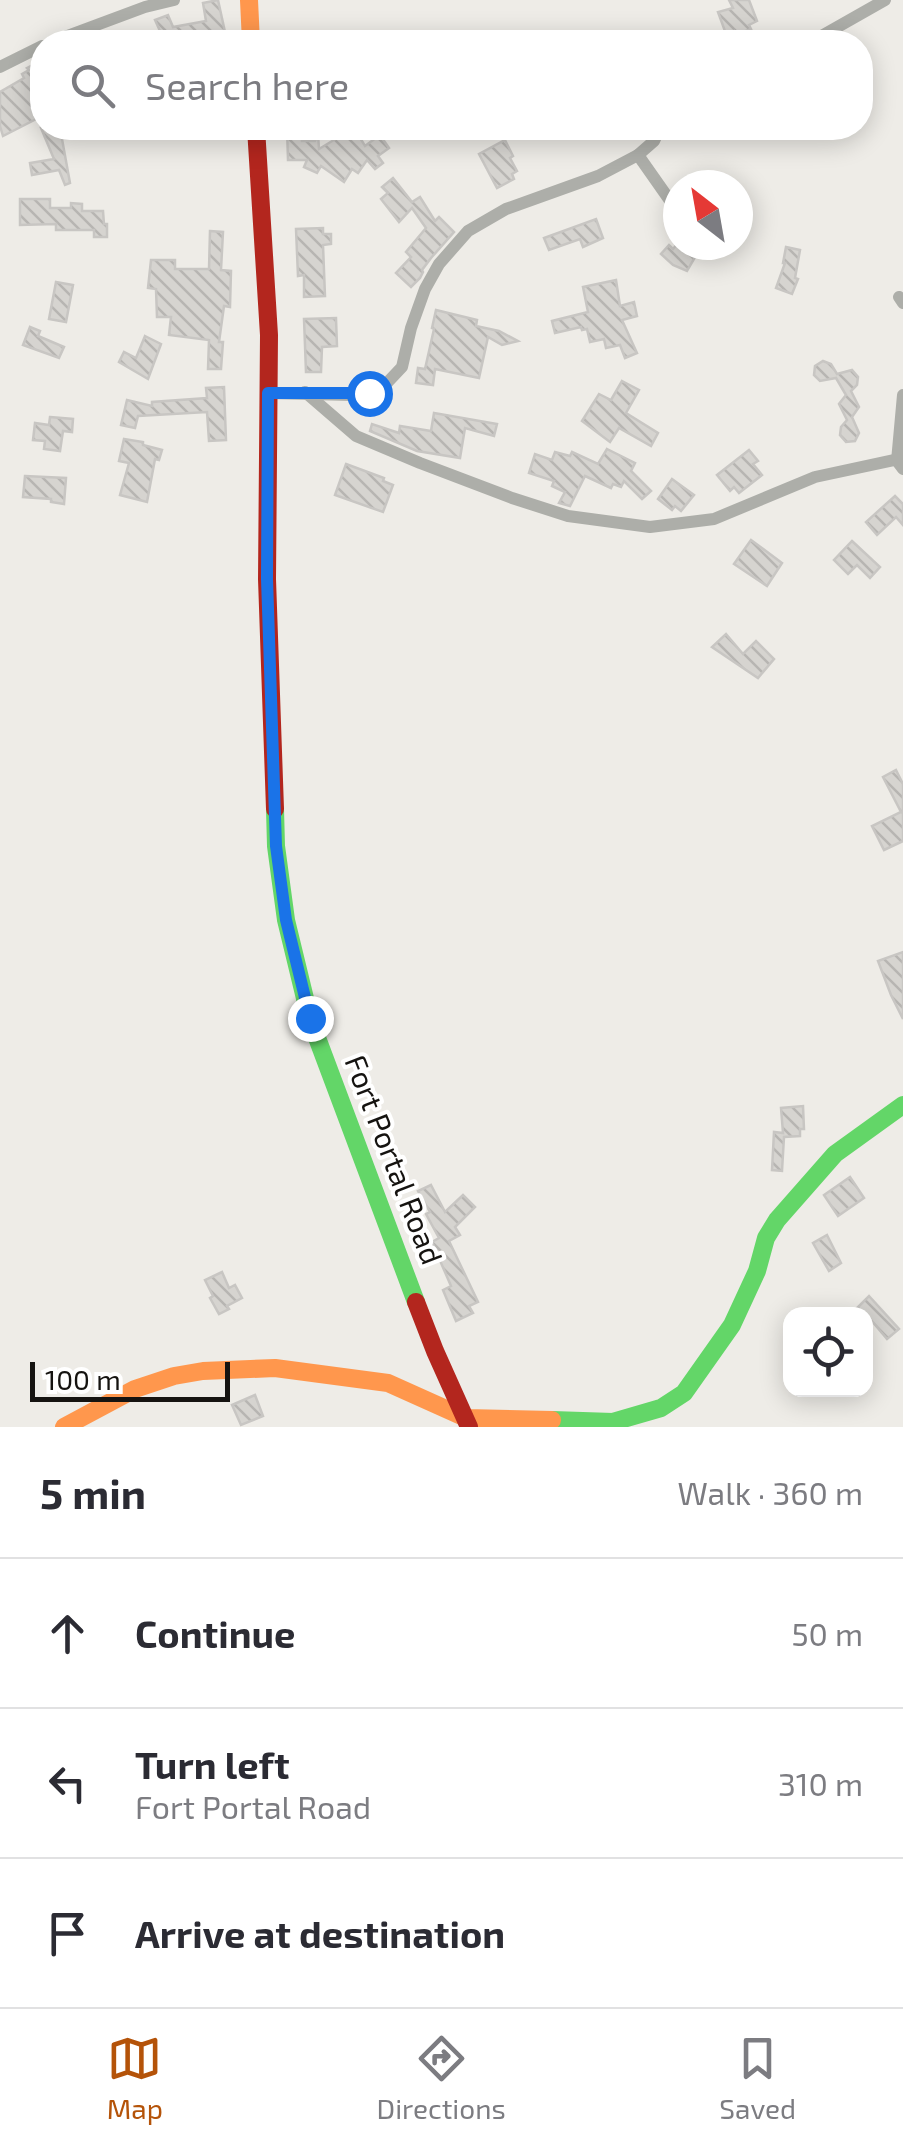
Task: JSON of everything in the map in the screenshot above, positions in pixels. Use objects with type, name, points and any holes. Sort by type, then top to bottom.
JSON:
[{"type":"main road","points":[[249,0],[250,30]]},
{"type":"main road","name":"Fort Portal Road","points":[[257,140],[269,336],[267,579],[272,771],[276,846],[286,920],[310,1018],[435,1351],[467,1422]]},
{"type":"main road","points":[[64,1427],[135,1389],[174,1376],[276,1368],[388,1383],[467,1422],[530,1418],[612,1422],[661,1408],[684,1394],[732,1325],[757,1270],[766,1238],[777,1220],[836,1154],[903,1105]]},
{"type":"street","points":[[82,30],[145,6],[174,0]]},
{"type":"street","points":[[832,30],[885,0]]},
{"type":"street","points":[[0,67],[30,52]]},
{"type":"street","points":[[268,393],[352,395],[386,386],[402,367],[411,328],[439,264],[468,231],[506,209],[598,176],[638,155],[654,140]]},
{"type":"street","points":[[638,155],[663,192]]},
{"type":"street","points":[[305,392],[356,436],[420,463],[568,516],[650,526],[714,519],[815,477],[901,463],[903,395]]},
{"type":"building","points":[[218,0],[225,30],[160,30],[155,20],[168,15],[173,27],[206,21],[203,3]]},
{"type":"building","points":[[729,0],[749,0],[757,21],[749,25],[751,29],[725,30],[718,12],[733,8]]},
{"type":"building","points":[[30,66],[30,122],[3,136],[0,92],[24,78],[22,74]]},
{"type":"building","points":[[46,140],[62,140],[70,183],[65,185],[59,170],[32,175],[30,163],[54,159]]},
{"type":"building","points":[[287,140],[318,140],[319,149],[334,140],[361,140],[365,146],[373,140],[383,140],[389,148],[378,156],[383,163],[375,169],[367,160],[358,173],[352,169],[344,182],[321,166],[317,173],[304,167],[307,160],[288,160]]},
{"type":"building","points":[[505,140],[517,171],[512,174],[514,179],[497,188],[479,154]]},
{"type":"building","points":[[393,178],[412,202],[420,197],[435,221],[439,217],[454,232],[411,287],[396,273],[411,257],[406,252],[426,228],[412,208],[399,222],[381,199],[388,193],[382,187]]},
{"type":"building","points":[[20,199],[50,199],[50,208],[71,208],[71,203],[82,204],[82,211],[103,211],[107,237],[94,237],[94,230],[56,230],[56,224],[20,225]]},
{"type":"building","points":[[596,219],[603,238],[583,247],[580,239],[549,250],[544,238]]},
{"type":"building","points":[[323,228],[323,234],[331,234],[331,244],[323,245],[325,296],[304,297],[304,275],[298,276],[296,229]]},
{"type":"building","points":[[210,231],[223,232],[221,270],[231,271],[230,307],[224,306],[219,342],[223,342],[221,369],[208,369],[209,340],[169,335],[171,317],[157,317],[156,289],[148,288],[151,260],[175,260],[175,269],[209,269]]},
{"type":"building","points":[[786,247],[800,250],[795,278],[798,279],[792,294],[776,288]]},
{"type":"building","points":[[668,260],[693,260],[687,271]]},
{"type":"building","points":[[616,280],[620,306],[634,302],[637,316],[622,320],[637,353],[625,358],[620,345],[606,348],[604,339],[590,342],[587,329],[581,327],[555,333],[552,321],[588,312],[583,287]]},
{"type":"building","points":[[56,282],[73,285],[66,322],[49,319]]},
{"type":"building","points":[[436,310],[477,320],[476,326],[499,331],[518,341],[502,345],[488,337],[479,378],[435,369],[433,385],[416,383],[418,368],[425,369]]},
{"type":"building","points":[[336,318],[337,346],[322,347],[321,372],[306,372],[304,319]]},
{"type":"building","points":[[30,327],[40,331],[38,336],[64,347],[59,358],[23,345]]},
{"type":"building","points":[[145,336],[161,344],[148,379],[119,362],[124,352],[136,358]]},
{"type":"building","points":[[823,361],[831,364],[837,374],[852,370],[858,377],[851,391],[859,407],[852,417],[859,433],[855,441],[846,442],[840,435],[847,420],[839,404],[846,395],[836,378],[820,381],[814,375],[815,366]]},
{"type":"building","points":[[622,381],[639,390],[626,413],[658,433],[651,446],[619,428],[610,442],[582,421],[599,394],[611,400]]},
{"type":"building","points":[[224,387],[226,440],[209,441],[207,412],[138,416],[135,428],[121,425],[127,400],[152,406],[152,402],[207,398],[206,388]]},
{"type":"building","points":[[434,413],[497,424],[494,436],[465,428],[460,458],[417,451],[370,431],[372,424],[399,433],[400,426],[431,431]]},
{"type":"building","points":[[50,417],[73,419],[72,432],[63,431],[60,451],[44,449],[45,441],[33,440],[35,423],[49,425]]},
{"type":"building","points":[[124,439],[162,450],[159,460],[155,459],[147,502],[120,495],[129,463],[119,461]]},
{"type":"building","points":[[607,449],[635,463],[631,471],[651,491],[642,499],[624,481],[621,487],[613,484],[611,488],[585,476],[570,506],[559,503],[565,492],[552,486],[554,481],[529,473],[535,454],[552,460],[555,452],[570,456],[572,452],[598,464]]},
{"type":"building","points":[[749,450],[762,475],[739,493],[734,487],[730,491],[717,475]]},
{"type":"building","points":[[346,464],[393,485],[383,512],[335,495]]},
{"type":"building","points":[[25,476],[66,478],[64,504],[23,497]]},
{"type":"building","points":[[672,479],[694,495],[681,511],[675,506],[672,510],[658,499]]},
{"type":"building","points":[[895,496],[903,504],[903,525],[896,517],[877,535],[866,522]]},
{"type":"building","points":[[751,540],[782,563],[767,586],[734,564]]},
{"type":"building","points":[[852,541],[880,567],[870,578],[857,565],[848,574],[834,560]]},
{"type":"building","points":[[726,634],[743,654],[756,641],[774,659],[758,678],[712,647]]},
{"type":"building","points":[[896,770],[903,784],[903,841],[884,850],[872,826],[901,812],[883,777]]},
{"type":"building","points":[[903,952],[903,1019],[878,961]]},
{"type":"building","points":[[803,1106],[804,1129],[800,1129],[800,1136],[784,1137],[782,1171],[772,1170],[774,1132],[783,1133],[781,1108]]},
{"type":"building","points":[[850,1177],[864,1198],[838,1216],[824,1195]]},
{"type":"building","points":[[431,1185],[445,1212],[463,1195],[475,1207],[455,1227],[460,1235],[449,1241],[478,1302],[469,1306],[473,1313],[456,1321],[443,1290],[451,1286],[432,1242],[439,1238],[418,1191]]},
{"type":"building","points":[[827,1235],[841,1263],[829,1271],[813,1243]]},
{"type":"building","points":[[222,1272],[229,1288],[235,1285],[242,1298],[219,1314],[205,1280]]},
{"type":"building","points":[[869,1296],[899,1329],[887,1339],[873,1322],[873,1307],[858,1307]]},
{"type":"building","points":[[255,1395],[263,1416],[241,1425],[232,1405]]},
{"type":"traffic: fast","points":[[275,809],[286,920],[310,1019],[416,1302]]},
{"type":"traffic: fast","points":[[552,1420],[613,1422],[661,1408],[684,1393],[732,1325],[757,1271],[766,1238],[777,1220],[835,1154],[903,1105]]},
{"type":"traffic: slow","points":[[249,0],[250,30]]},
{"type":"traffic: slow","points":[[64,1427],[135,1389],[174,1376],[275,1368],[388,1383],[466,1418],[552,1420]]},
{"type":"traffic: jam","points":[[257,140],[269,335],[267,579],[275,809]]},
{"type":"traffic: jam","points":[[416,1302],[469,1427]]},
{"type":"route","points":[[310,1018],[286,920],[276,846],[267,579],[268,393],[369,393]]}]
